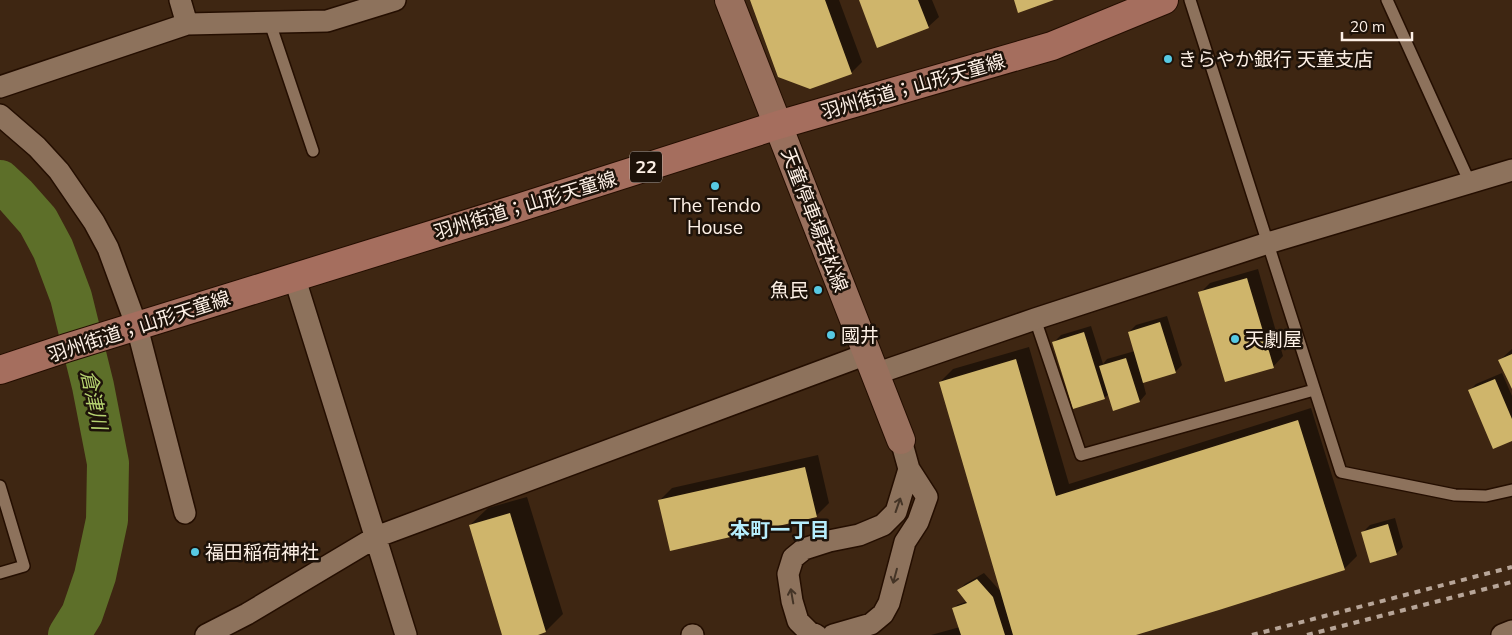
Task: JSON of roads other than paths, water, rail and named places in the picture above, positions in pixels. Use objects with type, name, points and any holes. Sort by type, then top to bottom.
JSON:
[{"type":"main road","name":"天童停車場若松線","points":[[729,0],[901,440]]},
{"type":"main road","name":"羽州街道；山形天童線","points":[[0,370],[778,125],[1052,46],[1164,0]]},
{"type":"street","points":[[180,0],[187,24]]},
{"type":"street","points":[[0,87],[187,24],[327,21],[395,0]]},
{"type":"street","points":[[0,115],[37,147],[59,171],[76,193],[108,248],[185,513]]},
{"type":"street","points":[[206,635],[247,614],[376,537],[871,364],[1035,319],[1268,244],[1512,170]]},
{"type":"street","points":[[294,276],[406,635]]},
{"type":"street","points":[[833,635],[871,624],[883,614],[889,603],[905,542],[918,522],[927,497],[910,470],[901,440]]},
{"type":"street","points":[[816,635],[798,621],[792,601],[788,574],[793,558],[804,549],[859,534],[883,525],[896,512],[910,470]]},
{"type":"street","points":[[1502,635],[1512,630]]},
{"type":"lane","points":[[1190,0],[1341,472],[1454,494],[1486,496],[1512,490]]},
{"type":"lane","points":[[1386,0],[1470,182]]},
{"type":"lane","points":[[270,23],[313,151]]},
{"type":"lane","points":[[1035,319],[1081,455],[1314,390]]},
{"type":"lane","points":[[0,486],[24,566],[0,573]]},
{"type":"waterway","name":"倉津川","points":[[0,181],[38,221],[53,249],[71,297],[93,386],[108,463],[107,520],[95,576],[82,614],[69,635]]},
{"type":"railway","points":[[1252,635],[1512,567]]},
{"type":"railway","points":[[1307,635],[1512,582]]},
{"type":"place","name":"きらやか銀行 天童支店","points":[[1168,59]]},
{"type":"place","name":"The Tendo House","points":[[715,186]]},
{"type":"place","name":"魚民","points":[[818,290]]},
{"type":"place","name":"國井","points":[[831,335]]},
{"type":"place","name":"天劇屋","points":[[1235,339]]},
{"type":"place","name":"福田稲荷神社","points":[[195,552]]},
{"type":"district","name":"本町一丁目","points":[[780,530]]}]
